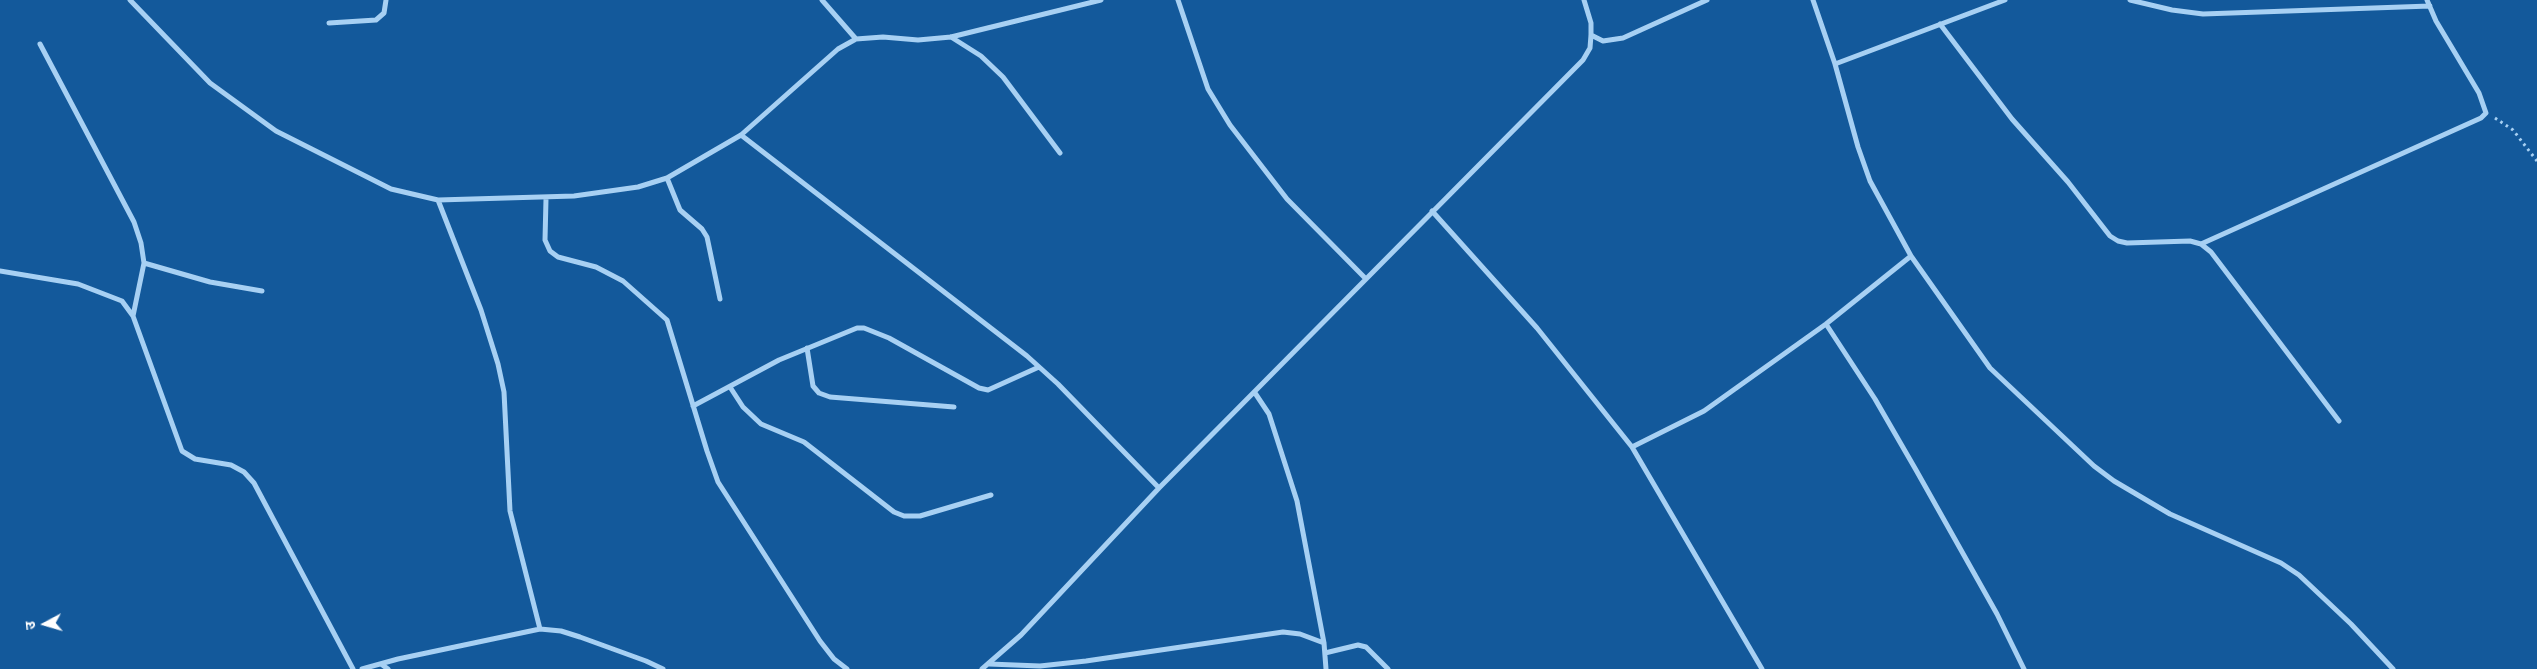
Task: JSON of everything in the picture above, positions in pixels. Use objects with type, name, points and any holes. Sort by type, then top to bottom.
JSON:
[{"type":"street","points":[[130,0],[210,83],[276,131],[391,189],[438,200],[546,199],[638,186],[667,178],[741,134],[838,49],[856,39],[883,37],[918,40],[951,37],[1101,0]]},
{"type":"street","points":[[329,24],[376,20],[384,13],[386,0]]},
{"type":"street","points":[[822,0],[856,39]]},
{"type":"street","points":[[1178,0],[1208,89],[1230,125],[1287,199],[1366,278]]},
{"type":"street","points":[[982,669],[1021,635],[1159,488],[1583,60],[1590,48],[1591,35],[1591,22],[1584,0]]},
{"type":"street","points":[[1591,35],[1603,41],[1623,38],[1707,0]]},
{"type":"street","points":[[1813,0],[1835,64],[1864,166],[1911,256],[1990,368],[2094,466],[2114,481],[2170,514],[2281,564],[2299,575],[2351,624],[2392,669]]},
{"type":"street","points":[[1835,64],[2005,0]]},
{"type":"street","points":[[2130,0],[2172,10],[2203,14],[2428,3],[2436,21],[2479,92],[2486,113],[2481,118],[2201,244]]},
{"type":"street","points":[[1940,24],[2012,119],[2068,182],[2110,236],[2118,241],[2127,243],[2190,241],[2201,244],[2211,252],[2339,421]]},
{"type":"street","points":[[951,37],[981,56],[1003,77],[1060,153]]},
{"type":"street","points":[[40,44],[134,222],[142,243],[144,263],[133,316]]},
{"type":"street","points":[[741,134],[1039,366],[1159,488]]},
{"type":"street","points":[[667,178],[680,210],[702,229],[707,237],[720,299]]},
{"type":"street","points":[[546,199],[546,240],[550,250],[558,257],[596,267],[623,281],[667,320],[718,482],[820,641],[834,658],[847,669]]},
{"type":"street","points":[[438,200],[480,310],[498,364],[504,392],[510,511],[540,629]]},
{"type":"street","points":[[1432,211],[1537,328],[1632,448],[1762,669]]},
{"type":"street","points":[[1632,448],[1704,411],[1826,324],[1911,256]]},
{"type":"street","points":[[144,263],[210,282],[262,291]]},
{"type":"street","points":[[0,271],[78,284],[122,301],[133,316],[182,451],[195,460],[231,465],[244,472],[254,482],[353,669]]},
{"type":"street","points":[[1826,324],[1875,399],[1916,470],[1997,614],[2024,669]]},
{"type":"street","points":[[693,406],[807,348],[857,328],[864,328],[889,338],[979,388],[988,390],[999,387],[1039,366]]},
{"type":"street","points":[[807,348],[813,386],[819,393],[830,397],[954,407]]},
{"type":"street","points":[[730,387],[743,407],[761,424],[804,442],[894,512],[904,516],[920,516],[991,495]]},
{"type":"street","points":[[1255,393],[1269,414],[1297,502],[1324,643],[1326,669]]},
{"type":"street","points":[[362,669],[540,629],[561,630],[646,661],[662,669]]},
{"type":"street","points":[[989,664],[1040,666],[1086,661],[1283,632],[1300,634],[1324,643]]},
{"type":"street","points":[[1325,653],[1358,645],[1371,651],[1388,669]]},
{"type":"street","points":[[381,664],[388,669]]},
{"type":"path","points":[[2486,113],[2513,130],[2537,162]]}]
